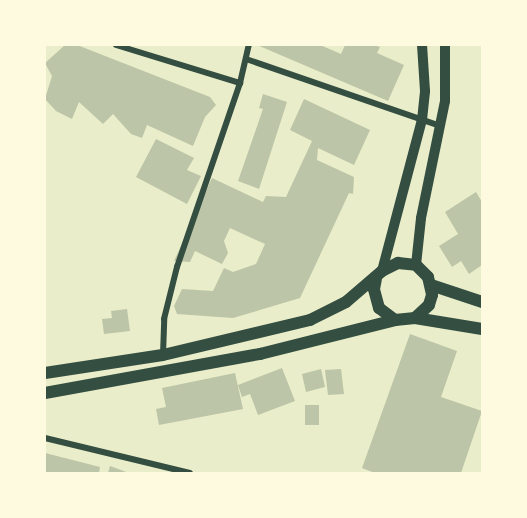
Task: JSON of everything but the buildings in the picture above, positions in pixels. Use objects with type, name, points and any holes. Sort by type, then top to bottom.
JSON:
[{"type":"main road","points":[[45,373],[163,355],[310,320],[346,302],[379,275],[398,263],[416,265],[431,285],[482,302]]},
{"type":"main road","points":[[379,275],[374,289],[379,308],[395,320]]},
{"type":"main road","points":[[415,318],[429,305],[431,285]]},
{"type":"main road","points":[[45,393],[260,354],[395,320],[415,318],[482,329]]},
{"type":"street","points":[[116,45],[240,83]]},
{"type":"street","points":[[163,355],[164,319],[177,267],[240,83],[249,45]]},
{"type":"street","points":[[379,275],[422,120],[425,91],[422,45]]},
{"type":"street","points":[[416,265],[421,218],[441,126],[445,45]]},
{"type":"street","points":[[246,59],[441,126]]},
{"type":"street","points":[[45,438],[190,473]]}]
